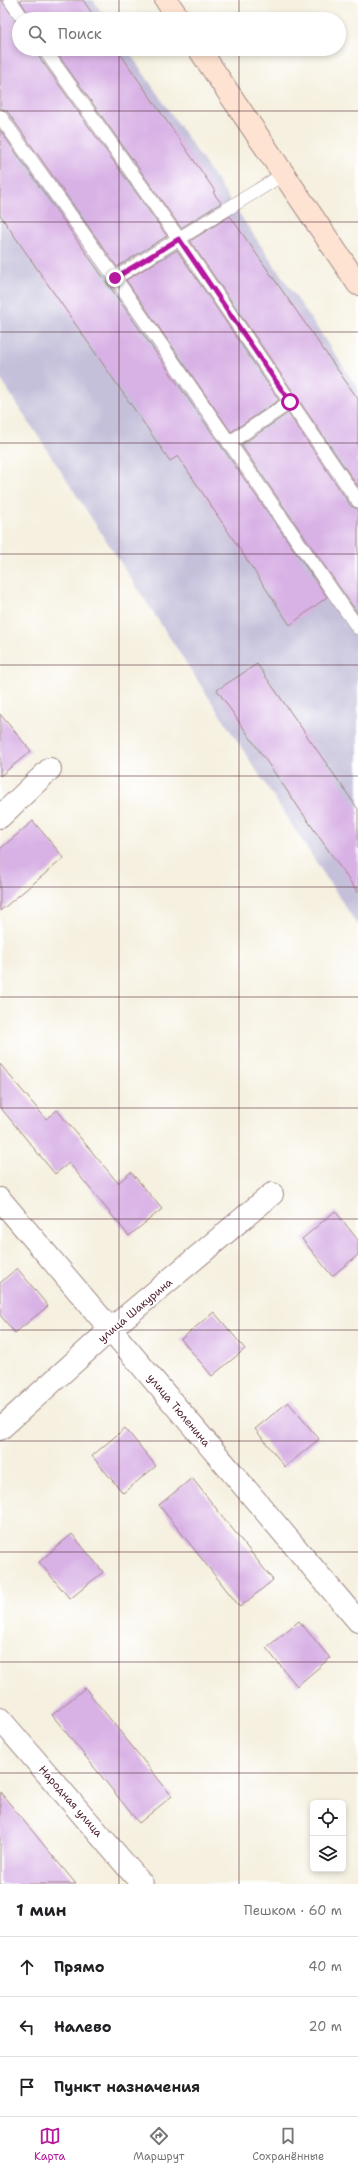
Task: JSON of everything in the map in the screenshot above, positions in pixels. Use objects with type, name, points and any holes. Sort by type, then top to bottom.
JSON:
[{"type":"street","points":[[166,0],[174,12]]},
{"type":"street","points":[[204,56],[358,284]]},
{"type":"street","points":[[0,817],[50,769]]},
{"type":"street","name":"улица Шакурина","points":[[0,1429],[111,1329],[272,1194]]},
{"type":"street","name":"улица Тюленина","points":[[0,1199],[358,1621]]},
{"type":"street","name":"Народная улица","points":[[0,1718],[142,1884]]},
{"type":"lane","points":[[10,0],[18,12]]},
{"type":"lane","points":[[49,56],[179,239],[358,501]]},
{"type":"lane","points":[[0,116],[115,278],[358,628]]},
{"type":"lane","points":[[115,278],[284,174]]},
{"type":"lane","points":[[229,442],[290,402]]},
{"type":"shaded area","points":[[0,0],[93,0],[101,12],[12,12],[12,56],[132,56],[358,388],[358,926],[0,378]]},
{"type":"building","points":[[0,0],[2,0],[12,15],[12,56],[38,56],[167,236],[117,267],[7,111],[0,108]]},
{"type":"building","points":[[20,0],[83,0],[91,12],[27,12]]},
{"type":"building","points":[[59,56],[122,56],[215,191],[213,192],[221,203],[181,228]]},
{"type":"building","points":[[0,130],[327,597],[290,625],[178,456],[170,461],[0,215]]},
{"type":"building","points":[[230,216],[358,399],[358,487],[190,241]]},
{"type":"building","points":[[177,250],[279,400],[231,432],[126,280]]},
{"type":"building","points":[[288,413],[351,506],[358,509],[358,614],[241,445]]},
{"type":"building","points":[[257,664],[358,809],[358,893],[217,690]]},
{"type":"building","points":[[0,714],[31,751],[0,776]]},
{"type":"building","points":[[33,821],[64,858],[0,911],[0,849]]},
{"type":"building","points":[[0,1064],[46,1119],[57,1110],[118,1183],[131,1172],[162,1209],[129,1236],[69,1163],[55,1174],[0,1107]]},
{"type":"building","points":[[335,1211],[358,1240],[358,1255],[332,1276],[302,1239]]},
{"type":"building","points":[[17,1268],[48,1306],[15,1333],[0,1315],[0,1283]]},
{"type":"building","points":[[214,1312],[245,1349],[212,1376],[181,1339]]},
{"type":"building","points":[[288,1402],[319,1439],[285,1467],[255,1429]]},
{"type":"building","points":[[125,1428],[156,1466],[123,1493],[92,1456]]},
{"type":"building","points":[[192,1478],[273,1580],[240,1607],[159,1505]]},
{"type":"building","points":[[72,1534],[103,1572],[70,1599],[39,1562]]},
{"type":"building","points":[[299,1621],[330,1658],[297,1686],[266,1648]]},
{"type":"building","points":[[85,1688],[172,1796],[139,1823],[52,1715]]},
{"type":"building","points":[[0,1792],[76,1884],[0,1884]]},
{"type":"route","points":[[115,278],[179,239],[290,402]]}]
